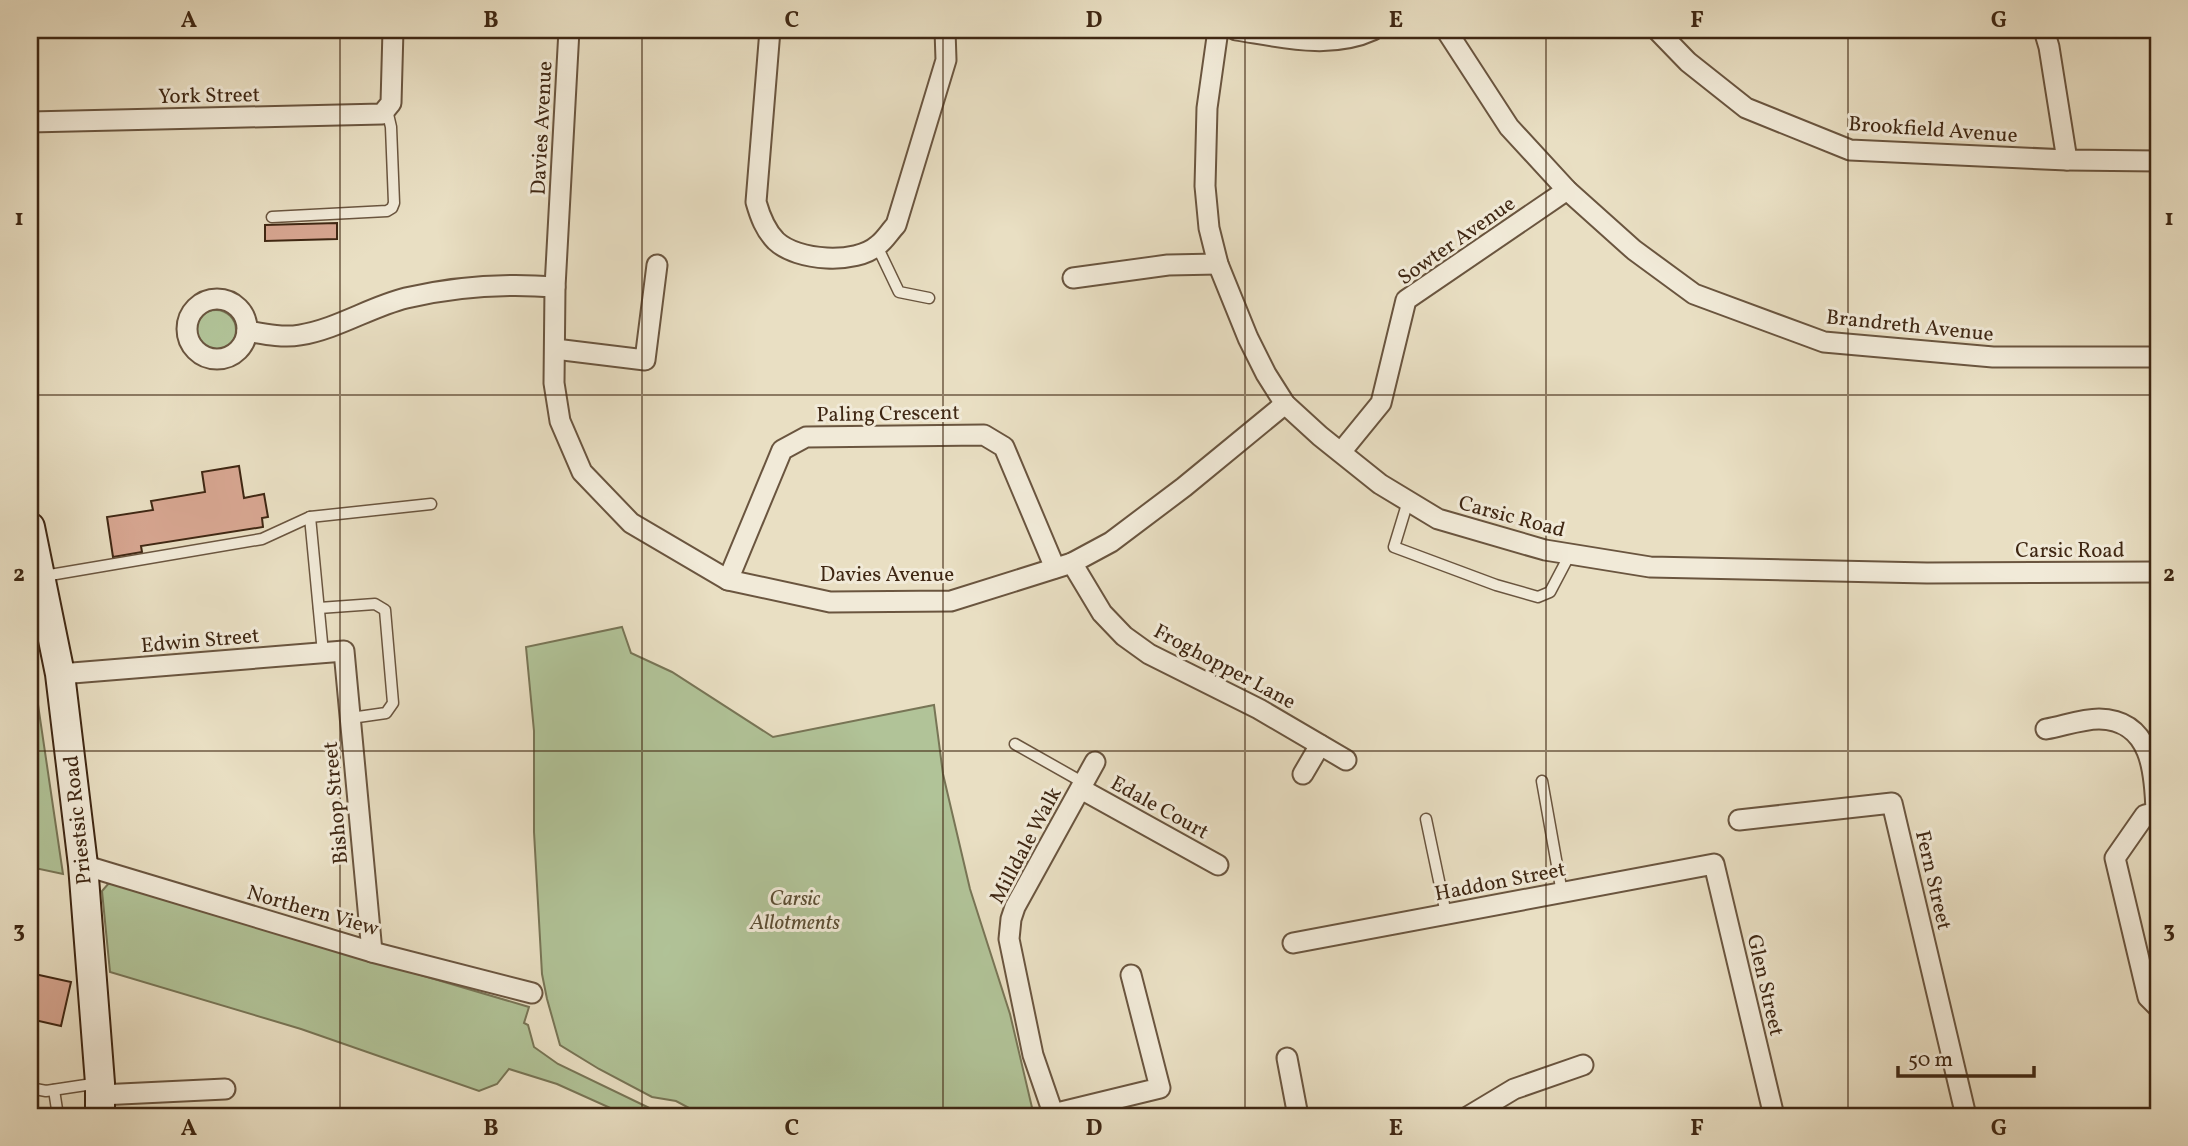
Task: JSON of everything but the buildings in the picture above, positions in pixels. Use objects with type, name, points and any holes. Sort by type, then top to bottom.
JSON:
[{"type":"main road","name":"Priestsic Road","points":[[30,527],[60,674],[83,865],[100,1098]]},
{"type":"street","points":[[387,110],[391,103],[393,30]]},
{"type":"street","name":"Davies Avenue","points":[[569,30],[555,287],[554,383],[560,421],[582,472],[632,523],[728,580],[830,601],[951,601],[1064,565],[1111,541],[1285,404]]},
{"type":"street","points":[[770,30],[756,202],[762,221],[776,241],[794,253],[842,259],[857,256],[877,246],[896,225],[946,60],[945,30]]},
{"type":"street","name":"Carsic Road","points":[[1218,30],[1207,108],[1205,186],[1209,228],[1228,292],[1266,374],[1285,404],[1380,484],[1438,519],[1545,550],[1650,567],[1927,573],[2158,572]]},
{"type":"street","points":[[1236,30],[1311,42],[1362,35],[1373,30]]},
{"type":"street","name":"Brandreth Avenue","points":[[1446,30],[1509,127],[1567,190],[1634,250],[1694,294],[1824,342],[1993,356],[2158,358]]},
{"type":"street","name":"Brookfield Avenue","points":[[1657,30],[1688,62],[1746,108],[1850,150],[2067,160],[2158,161]]},
{"type":"street","points":[[2044,30],[2067,160]]},
{"type":"street","name":"York Street","points":[[30,122],[382,114],[387,110]]},
{"type":"street","name":"Sowter Avenue","points":[[1341,452],[1381,403],[1406,300],[1567,190]]},
{"type":"street","points":[[1073,278],[1168,265],[1218,264]]},
{"type":"street","points":[[555,349],[645,360],[657,265]]},
{"type":"street","points":[[247,331],[298,335],[325,329],[404,299],[475,286],[514,284],[555,287]]},
{"type":"street","name":"Paling Crescent","points":[[728,580],[782,450],[806,437],[984,435],[1004,447],[1064,565]]},
{"type":"street","name":"Froghopper Lane","points":[[1064,565],[1124,636],[1150,654],[1259,709],[1346,760]]},
{"type":"street","name":"Edwin Street","points":[[60,674],[344,651]]},
{"type":"street","name":"Bishop Street","points":[[344,651],[372,951]]},
{"type":"street","points":[[2046,729],[2099,719],[2120,723],[2138,734],[2148,751],[2155,780],[2157,813],[2146,815],[2115,858],[2148,997],[2158,1007]]},
{"type":"street","points":[[1303,774],[1320,744]]},
{"type":"street","name":"Milldale Walk","points":[[1053,1115],[1033,1055],[1009,932],[1015,907],[1095,762]]},
{"type":"street","name":"Edale Court","points":[[1082,786],[1218,865]]},
{"type":"street","name":"Fern Street","points":[[1740,820],[1892,803],[1966,1116]]},
{"type":"street","name":"Haddon Street","points":[[1293,943],[1714,864]]},
{"type":"street","name":"Glen Street","points":[[1714,864],[1774,1116]]},
{"type":"street","name":"Northern View","points":[[83,865],[372,951],[532,993]]},
{"type":"street","points":[[1053,1115],[1160,1088],[1131,975]]},
{"type":"street","points":[[1287,1058],[1298,1116]]},
{"type":"street","points":[[1469,1116],[1514,1089],[1583,1065]]},
{"type":"street","points":[[100,1098],[225,1089]]},
{"type":"lane","points":[[272,217],[387,211],[392,208],[391,127],[387,110]]},
{"type":"lane","points":[[877,246],[899,292],[929,298]]},
{"type":"lane","points":[[1408,501],[1394,547],[1496,585],[1538,597],[1550,592],[1570,554]]},
{"type":"lane","points":[[40,576],[262,539],[310,517],[431,504]]},
{"type":"lane","points":[[310,517],[323,653]]},
{"type":"lane","points":[[319,608],[375,604],[385,610],[393,703],[386,713],[351,718]]},
{"type":"lane","points":[[1015,744],[1082,786]]},
{"type":"lane","points":[[1542,780],[1562,892]]},
{"type":"lane","points":[[1426,819],[1446,915]]},
{"type":"lane","points":[[30,1088],[100,1098]]},
{"type":"lane","points":[[54,1090],[58,1116]]},
{"type":"green space","points":[[216,310],[224,311],[230,316],[235,322],[235,338],[230,344],[224,349],[216,350],[208,349],[202,344],[197,338],[196,330],[197,322],[202,316],[208,311]]},
{"type":"green space","name":"Carsic Allotments","points":[[622,627],[631,653],[672,672],[773,737],[934,705],[943,774],[970,889],[1010,1014],[1034,1116],[704,1116],[676,1101],[652,1097],[560,1045],[542,974],[534,832],[534,731],[526,647]]},
{"type":"green space","points":[[30,654],[32,664],[63,874],[30,867]]},
{"type":"green space","points":[[109,883],[529,1007],[524,1023],[528,1025],[534,1047],[558,1064],[666,1116],[628,1116],[557,1084],[509,1069],[497,1084],[479,1091],[301,1029],[110,972],[102,891]]}]
